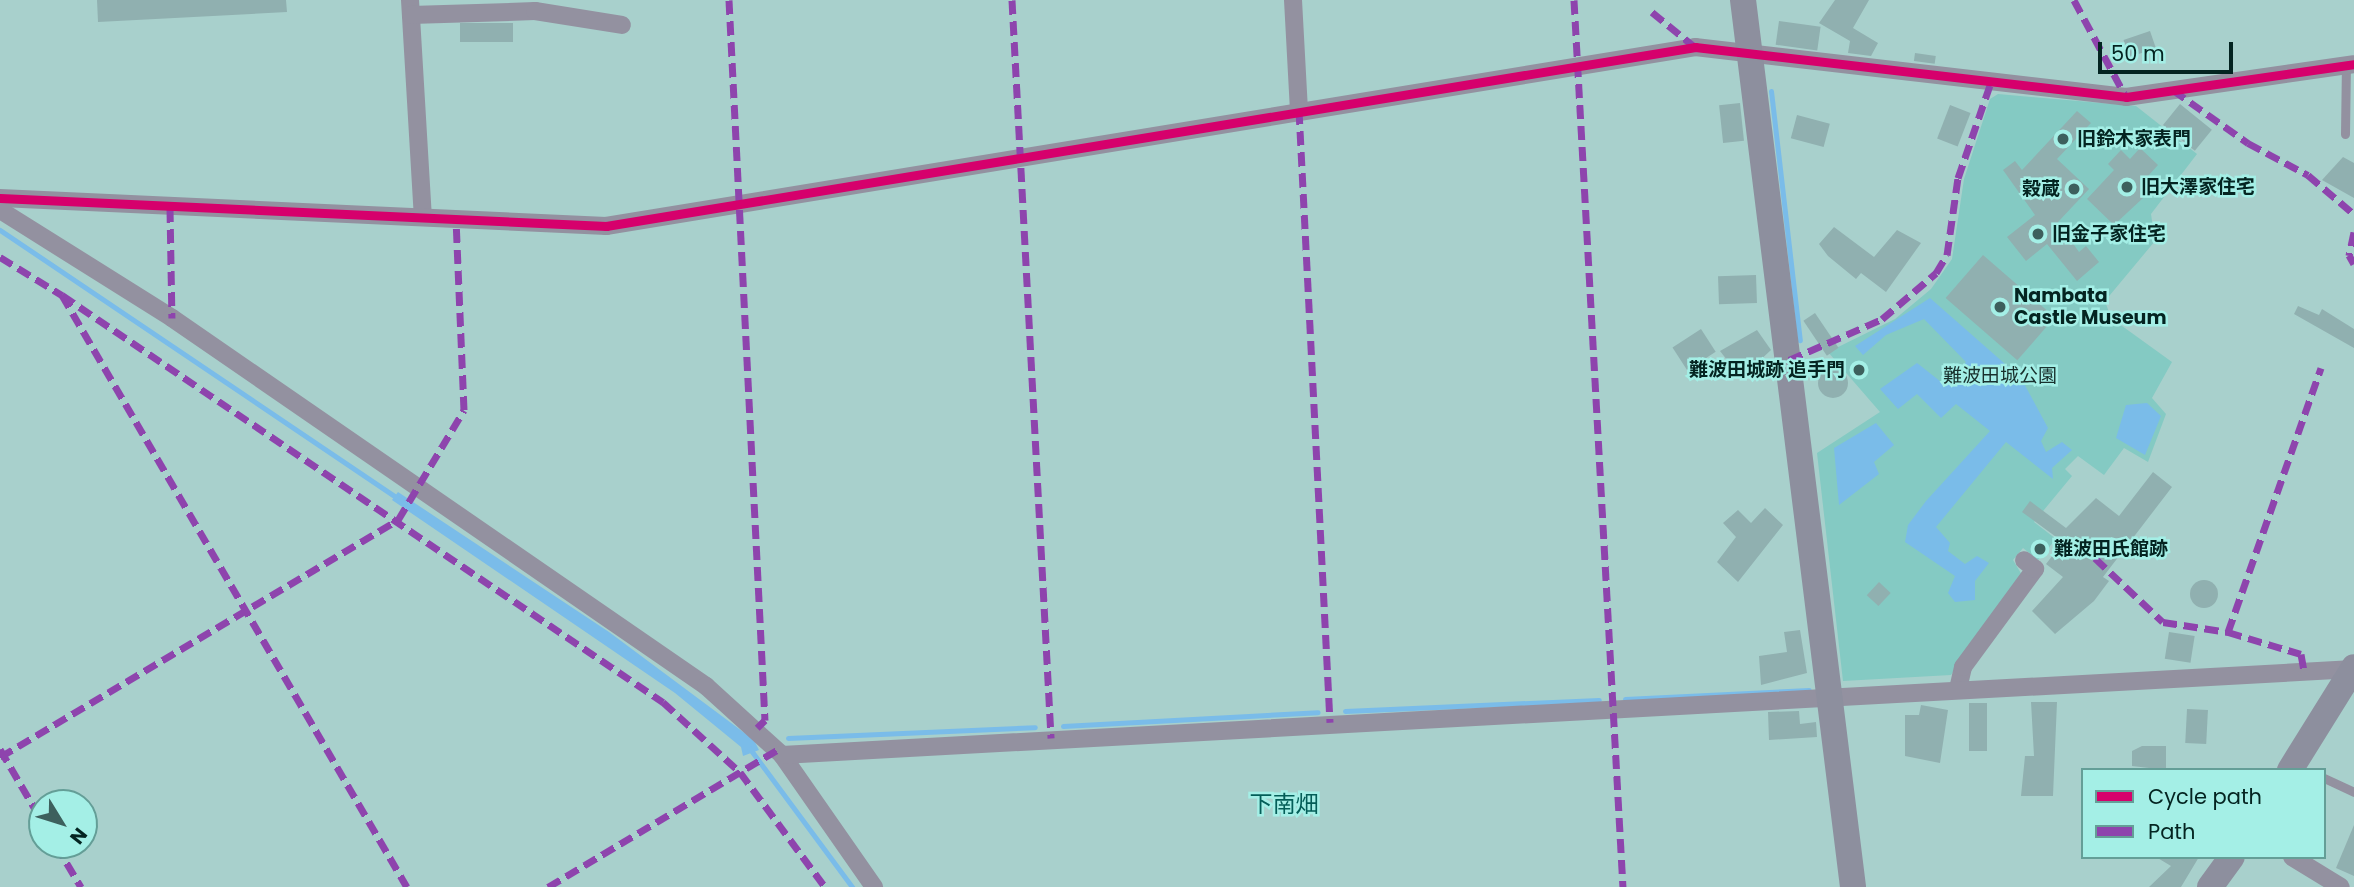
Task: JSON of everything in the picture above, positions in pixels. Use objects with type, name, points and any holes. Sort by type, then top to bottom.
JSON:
[{"type":"street","points":[[1293,0],[1299,110]]},
{"type":"street","points":[[1743,0],[1853,887]]},
{"type":"street","points":[[422,216],[410,8],[535,11],[622,24]]},
{"type":"street","points":[[0,198],[606,226],[1695,47],[1752,57],[2126,97],[2352,62]]},
{"type":"street","points":[[0,210],[172,318],[706,686],[782,755],[874,887]]},
{"type":"street","points":[[1958,689],[1963,667],[2035,569],[2024,560]]},
{"type":"street","points":[[782,755],[2354,669]]},
{"type":"street","points":[[2296,768],[2354,669]]},
{"type":"street","points":[[2210,887],[2231,859]]},
{"type":"street","points":[[2295,859],[2341,887]]},
{"type":"lane","points":[[2345,134],[2352,62]]},
{"type":"lane","points":[[2326,779],[2354,792]]},
{"type":"green space","name":"難波田城公園","points":[[1998,94],[2136,106],[2197,154],[2151,214],[2155,241],[2105,301],[2111,318],[2172,362],[2152,398],[2166,414],[2148,462],[2124,448],[2104,475],[2078,456],[2065,469],[2072,476],[2034,522],[2056,539],[2038,560],[2023,548],[2013,560],[2022,575],[1951,675],[1843,681],[1817,453],[1880,412],[1828,352],[1895,319],[1931,289],[1952,259],[1964,179],[1990,99]]},
{"type":"shaded area","points":[[1930,298],[2021,378],[2048,428],[2041,441],[2046,452],[2062,442],[2072,450],[2052,468],[2053,479],[2006,442],[1936,527],[1950,543],[1948,551],[1965,564],[1977,556],[1989,563],[1975,581],[1975,600],[1955,602],[1948,593],[1955,576],[1905,542],[1908,525],[1926,501],[1990,431],[1956,404],[1941,418],[1917,394],[1898,409],[1880,389],[1917,363],[1945,385],[1966,362],[1924,319],[1886,335],[1863,355],[1855,346]]},
{"type":"shaded area","points":[[2147,403],[2161,416],[2145,455],[2116,438],[2126,405]]},
{"type":"shaded area","points":[[1876,423],[1894,445],[1874,462],[1879,474],[1839,505],[1834,448]]},
{"type":"shaded area","points":[[398,492],[609,632],[754,740],[759,750],[743,756],[741,747],[675,693],[392,500]]},
{"type":"building","points":[[97,0],[286,0],[287,12],[98,22]]},
{"type":"building","points":[[1835,0],[1869,0],[1853,28],[1878,43],[1871,56],[1848,53],[1850,41],[1819,23]]},
{"type":"building","points":[[1779,21],[1821,27],[1817,51],[1776,45]]},
{"type":"building","points":[[460,23],[513,23],[513,42],[460,42]]},
{"type":"building","points":[[2150,31],[2156,48],[2129,57],[2124,40]]},
{"type":"building","points":[[1915,53],[1936,56],[1935,64],[1914,61]]},
{"type":"building","points":[[1740,103],[1744,141],[1723,143],[1719,105]]},
{"type":"building","points":[[2180,104],[2212,130],[2195,151],[2163,125]]},
{"type":"building","points":[[1950,105],[1971,113],[1958,146],[1937,139]]},
{"type":"building","points":[[2077,111],[2091,123],[2057,159],[2089,189],[2058,222],[2079,252],[2086,246],[2099,262],[2077,281],[2047,244],[2026,261],[2007,237],[2035,215],[2003,170],[2015,161],[2022,170]]},
{"type":"building","points":[[1797,115],[1830,124],[1824,147],[1791,138]]},
{"type":"building","name":"旧大澤家住宅","points":[[2140,148],[2158,165],[2148,176],[2157,185],[2114,225],[2087,199],[2114,170],[2108,164],[2121,150],[2130,159]]},
{"type":"building","points":[[2343,157],[2354,163],[2354,198],[2322,180]]},
{"type":"building","points":[[1834,227],[1874,257],[1897,230],[1921,243],[1886,292],[1861,273],[1856,279],[1828,256],[1819,244]]},
{"type":"building","name":"Nambata Castle Museum","points":[[1983,255],[2055,317],[2017,360],[1946,298]]},
{"type":"building","points":[[1756,275],[1757,303],[1719,304],[1718,276]]},
{"type":"building","points":[[2298,306],[2319,315],[2322,309],[2354,329],[2354,348],[2294,314]]},
{"type":"building","points":[[1815,313],[1838,348],[1827,356],[1803,321]]},
{"type":"building","points":[[1701,329],[1716,352],[1687,370],[1672,348]]},
{"type":"building","points":[[1757,330],[1771,350],[1741,378],[1720,351]]},
{"type":"building","points":[[1833,368],[1844,372],[1848,383],[1844,394],[1833,398],[1822,394],[1818,383],[1822,372]]},
{"type":"building","points":[[2153,472],[2172,487],[2103,577],[2109,581],[2094,601],[2055,634],[2032,611],[2063,577],[2046,564],[2063,542],[2022,512],[2030,501],[2066,528],[2096,498],[2119,516]]},
{"type":"building","points":[[1765,508],[1783,525],[1738,582],[1717,562],[1736,537],[1723,523],[1738,510],[1751,523]]},
{"type":"building","points":[[2204,580],[2214,584],[2218,594],[2214,604],[2204,608],[2194,604],[2190,594],[2194,584]]},
{"type":"building","points":[[1879,582],[1891,593],[1878,606],[1867,595]]},
{"type":"building","points":[[1800,630],[1807,673],[1761,685],[1759,656],[1787,652],[1784,632]]},
{"type":"building","points":[[2169,632],[2195,636],[2190,663],[2165,659]]},
{"type":"building","points":[[2031,702],[2057,702],[2053,796],[2021,796],[2025,756],[2034,756]]},
{"type":"building","points":[[1969,703],[1987,703],[1987,751],[1969,751]]},
{"type":"building","points":[[1921,705],[1948,710],[1940,763],[1905,756],[1905,715],[1919,715]]},
{"type":"building","points":[[2187,709],[2208,710],[2206,744],[2185,743]]},
{"type":"building","points":[[1799,711],[1800,724],[1816,722],[1817,737],[1769,740],[1768,712]]},
{"type":"building","points":[[2142,746],[2166,746],[2166,768],[2132,766],[2132,751]]},
{"type":"building","points":[[2354,825],[2354,876],[2336,868]]},
{"type":"building","points":[[2159,859],[2198,859],[2181,887],[2149,887],[2171,866]]},
{"type":"waterway","points":[[1771,91],[1800,340]]},
{"type":"waterway","points":[[0,230],[400,500]]},
{"type":"waterway","points":[[1625,699],[1809,690]]},
{"type":"waterway","points":[[1345,711],[1599,700]]},
{"type":"waterway","points":[[1063,726],[1318,712]]},
{"type":"waterway","points":[[788,738],[1035,727]]},
{"type":"waterway","points":[[750,749],[852,887]]},
{"type":"marked path","points":[[729,0],[765,720],[757,728]]},
{"type":"marked path","points":[[1012,0],[1051,738]]},
{"type":"marked path","points":[[1574,0],[1623,887]]},
{"type":"marked path","points":[[2074,0],[2126,97]]},
{"type":"marked path","points":[[1652,12],[1695,47]]},
{"type":"marked path","points":[[1789,360],[1882,319],[1936,273],[1947,255],[1958,178],[1990,85]]},
{"type":"marked path","points":[[2173,90],[2248,143],[2308,175],[2354,214]]},
{"type":"marked path","points":[[1299,110],[1330,722]]},
{"type":"marked path","points":[[170,208],[172,318]]},
{"type":"marked path","points":[[0,757],[398,520],[464,410],[456,217]]},
{"type":"marked path","points":[[2354,232],[2349,255],[2354,264]]},
{"type":"marked path","points":[[0,257],[62,295],[407,887]]},
{"type":"marked path","points":[[62,295],[663,702],[740,772],[825,887]]},
{"type":"marked path","points":[[2228,632],[2321,368]]},
{"type":"marked path","points":[[2095,558],[2163,622],[2228,632],[2301,654],[2304,671]]},
{"type":"marked path","points":[[0,749],[28,797]]},
{"type":"marked path","points":[[548,887],[777,750]]},
{"type":"marked path","points":[[64,859],[81,887]]},
{"type":"cycle path","points":[[0,198],[606,226],[1695,47],[2126,97],[2354,64]]},
{"type":"place","name":"旧鈴木家表門","points":[[2063,139]]},
{"type":"place","name":"旧大澤家住宅","points":[[2127,187]]},
{"type":"place","name":"穀蔵","points":[[2074,189]]},
{"type":"place","name":"旧金子家住宅","points":[[2038,234]]},
{"type":"place","name":"Nambata Castle Museum","points":[[2000,307]]},
{"type":"place","name":"難波田城跡 追手門","points":[[1859,370]]},
{"type":"place","name":"難波田氏館跡","points":[[2040,549]]},
{"type":"district","name":"下南畑","points":[[1284,804]]}]
